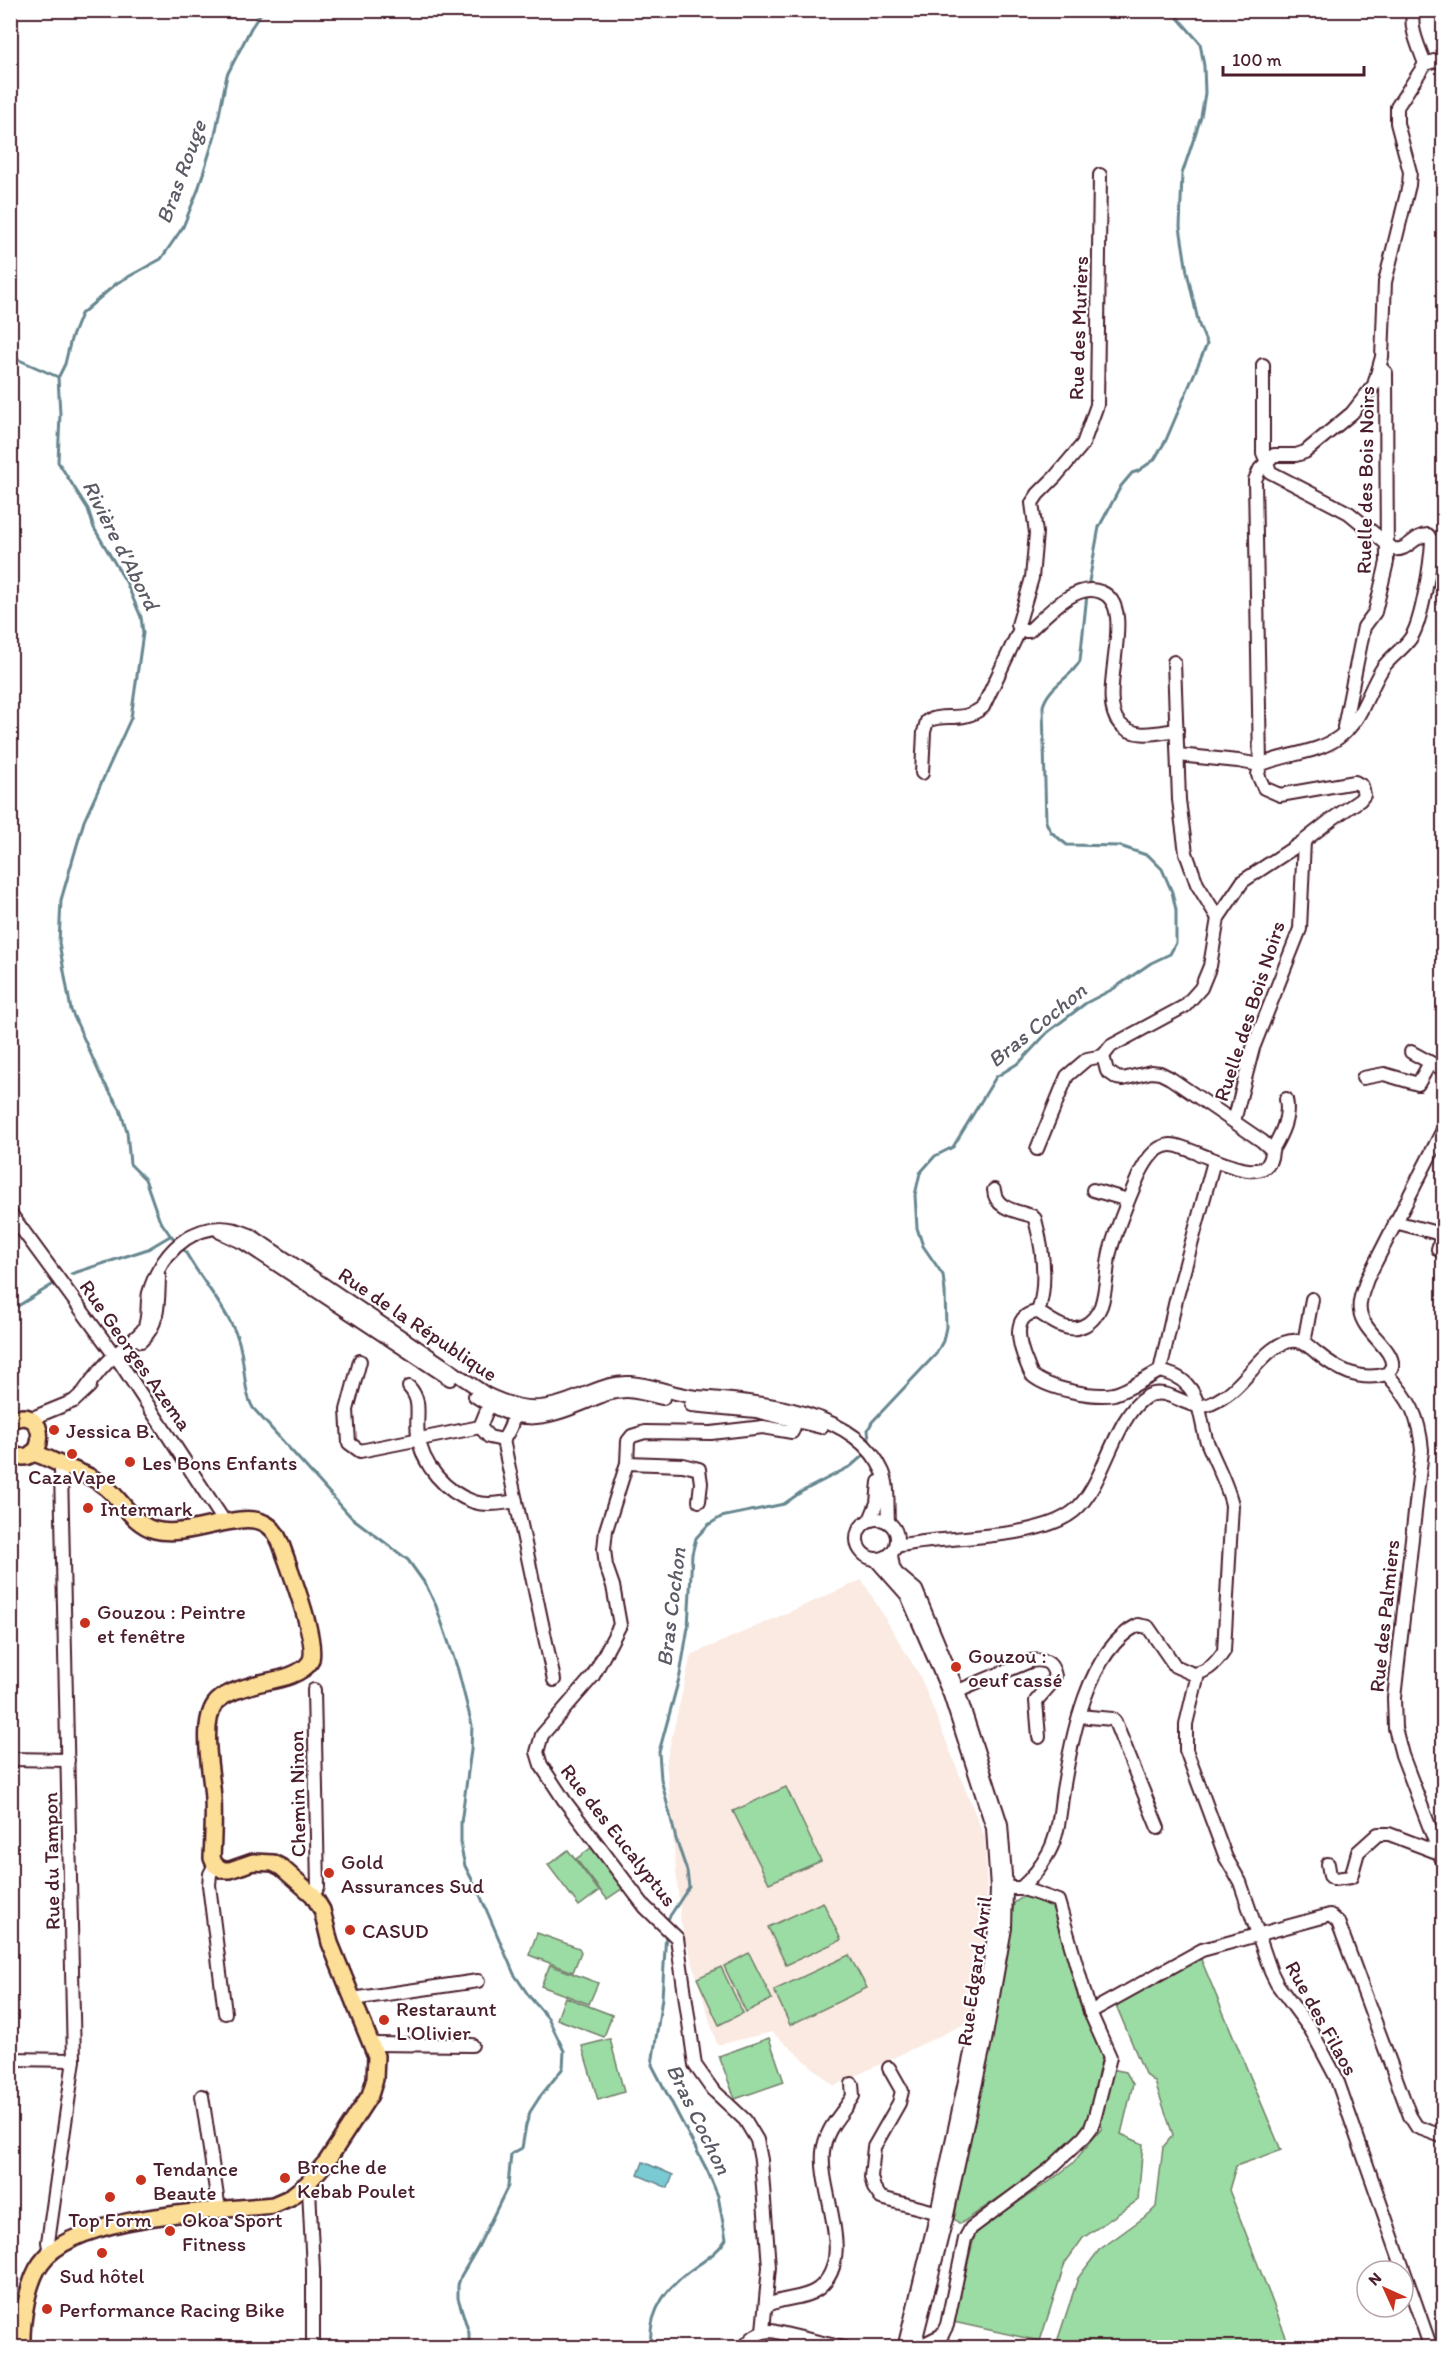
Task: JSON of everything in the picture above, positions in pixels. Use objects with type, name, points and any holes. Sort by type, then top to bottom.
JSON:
[{"type":"main road","points":[[12,1419],[35,1424],[41,1440],[39,1452]]},
{"type":"main road","points":[[10,1453],[21,1456],[39,1452],[63,1466],[97,1479],[110,1490],[130,1514],[153,1529],[168,1532],[248,1519],[265,1523],[275,1532],[281,1544],[313,1646],[310,1662],[296,1673],[227,1695],[215,1703],[209,1717],[207,1734],[213,1801],[212,1858],[214,1865],[223,1870],[230,1870],[253,1862],[273,1863],[281,1867],[313,1895],[322,1910],[330,1943],[372,2044],[377,2066],[370,2095],[327,2161],[307,2184],[290,2198],[273,2205],[148,2218],[98,2229],[78,2236],[50,2253],[35,2273],[24,2319],[22,2348]]},
{"type":"street","points":[[1414,10],[1413,24],[1425,64]]},
{"type":"street","points":[[1038,1149],[1067,1076],[1079,1064],[1087,1059],[1103,1056],[1111,1046],[1185,1006],[1201,988],[1210,966],[1218,918],[1243,881],[1304,841],[1364,795],[1364,789],[1360,784],[1354,782],[1280,795],[1271,793],[1260,782],[1258,775],[1260,765],[1255,480],[1260,469],[1274,455],[1296,455],[1305,452],[1352,413],[1374,386],[1381,368],[1385,282],[1409,186],[1410,172],[1396,115],[1400,101],[1425,64],[1443,61]]},
{"type":"street","name":"Rue des Muriers","points":[[922,774],[924,732],[927,721],[976,713],[983,706],[1020,629],[1018,623],[1032,578],[1036,533],[1032,503],[1083,444],[1097,405],[1100,175]]},
{"type":"street","points":[[1178,755],[1260,765],[1336,740],[1360,716],[1382,668],[1411,638],[1419,621],[1432,538],[1422,535],[1401,550],[1393,549],[1349,513],[1270,472],[1263,453],[1263,365]]},
{"type":"street","name":"Ruelle des Bois Noirs","points":[[1345,732],[1344,727],[1364,627],[1375,612],[1381,595],[1387,562],[1385,543],[1388,505],[1386,373],[1381,368]]},
{"type":"street","points":[[1020,629],[1029,631],[1066,598],[1087,590],[1100,591],[1111,598],[1119,621],[1113,682],[1116,719],[1133,732],[1149,734],[1177,730]]},
{"type":"street","points":[[1174,662],[1179,800],[1186,852],[1197,884],[1218,918]]},
{"type":"street","name":"Ruelle des Bois Noirs","points":[[1234,1121],[1253,1048],[1300,929],[1304,841]]},
{"type":"street","points":[[1412,1052],[1443,1070]]},
{"type":"street","points":[[1103,1056],[1107,1071],[1117,1078],[1130,1078],[1151,1072],[1170,1078],[1272,1150]]},
{"type":"street","points":[[1363,1078],[1384,1074],[1418,1084],[1430,1063]]},
{"type":"street","points":[[1021,1888],[1050,1851],[1056,1834],[1071,1744],[1096,1671],[1107,1652],[1119,1638],[1138,1625],[1148,1627],[1156,1635],[1175,1666],[1193,1674],[1198,1674],[1218,1659],[1224,1651],[1232,1505],[1207,1440],[1194,1396],[1182,1380],[1160,1371],[1115,1393],[1096,1395],[1044,1383],[1031,1375],[1021,1351],[1018,1336],[1021,1322],[1025,1316],[1038,1312],[1070,1329],[1083,1326],[1097,1313],[1101,1305],[1110,1253],[1128,1200],[1146,1161],[1162,1147],[1178,1145],[1214,1161],[1246,1170],[1262,1168],[1270,1161],[1272,1150],[1281,1135],[1287,1107],[1286,1099]]},
{"type":"street","points":[[876,1460],[879,1493],[870,1520],[859,1529],[857,1542],[863,1555],[876,1560],[894,1550],[922,1540],[1014,1533],[1066,1517],[1076,1510],[1088,1494],[1117,1436],[1147,1396],[1167,1394],[1197,1406],[1205,1406],[1226,1396],[1267,1354],[1278,1346],[1294,1341],[1304,1343],[1328,1362],[1351,1374],[1363,1377],[1387,1374],[1393,1363],[1388,1352],[1363,1321],[1360,1303],[1367,1279],[1443,1128]]},
{"type":"street","points":[[1160,1371],[1176,1300],[1214,1161]]},
{"type":"street","points":[[994,1190],[994,1196],[1001,1204],[1032,1216],[1035,1220],[1042,1256],[1044,1289],[1038,1312]]},
{"type":"street","points":[[1093,1190],[1128,1200]]},
{"type":"street","name":"Rue Georges Azema","points":[[10,1213],[117,1358],[222,1518],[223,1524]]},
{"type":"street","points":[[1395,1222],[1437,1233],[1441,1239],[1438,1249],[1443,1254]]},
{"type":"street","name":"Rue de la République","points":[[35,1424],[51,1410],[74,1401],[117,1358],[151,1332],[155,1322],[161,1267],[167,1255],[182,1239],[207,1231],[220,1233],[244,1243],[494,1402],[513,1410],[526,1419],[549,1416],[607,1394],[626,1391],[692,1405],[756,1411],[798,1418],[859,1441],[868,1449],[884,1474],[892,1526]]},
{"type":"street","points":[[1304,1343],[1311,1299]]},
{"type":"street","points":[[360,1361],[347,1410],[347,1433],[349,1443],[360,1451],[480,1427],[494,1402]]},
{"type":"street","name":"Rue des Palmiers","points":[[1387,1374],[1404,1393],[1420,1425],[1422,1450],[1394,1698],[1395,1728],[1402,1755],[1441,1859]]},
{"type":"street","points":[[409,1387],[417,1395],[418,1439],[432,1470],[450,1490],[476,1502],[498,1504],[516,1501]]},
{"type":"street","points":[[513,1410],[508,1433],[503,1440],[554,1680]]},
{"type":"street","points":[[699,1501],[701,1483],[699,1469],[683,1465],[627,1463],[628,1441],[639,1433],[711,1433],[763,1427],[792,1432],[798,1418]]},
{"type":"street","points":[[480,1427],[489,1437],[503,1440]]},
{"type":"street","name":"Rue des Eucalyptus","points":[[627,1463],[606,1530],[604,1549],[620,1625],[593,1676],[542,1735],[537,1752],[541,1765],[564,1800],[645,1907],[677,1938],[695,2065],[712,2089],[745,2120],[757,2140],[768,2256],[763,2331]]},
{"type":"street","name":"Rue du Tampon","points":[[50,2253],[48,2242],[74,2060],[61,1471],[63,1466]]},
{"type":"street","points":[[870,1520],[882,1519],[922,1540]]},
{"type":"street","points":[[892,1526],[894,1550]]},
{"type":"street","name":"Rue Edgard Avril","points":[[894,1550],[892,1568],[916,1590],[954,1693],[993,1828],[1001,1888],[989,1968],[942,2214],[914,2344]]},
{"type":"street","name":"Rue Edgard Avril","points":[[876,1560],[907,1595],[954,1693]]},
{"type":"street","points":[[954,1693],[1030,1661],[1042,1659],[1052,1665],[1055,1676],[1036,1701],[1039,1737]]},
{"type":"street","name":"Rue des Filaos","points":[[1198,1674],[1186,1724],[1186,1750],[1228,1864],[1240,1882],[1277,1984],[1311,2030],[1336,2077],[1431,2348]]},
{"type":"street","name":"Chemin Ninon","points":[[313,1895],[318,1887],[314,1690]]},
{"type":"street","points":[[1080,1716],[1112,1719],[1115,1722],[1158,1828]]},
{"type":"street","points":[[10,1759],[68,1760]]},
{"type":"street","points":[[1328,1864],[1330,1876],[1335,1879],[1351,1878],[1358,1852],[1378,1834],[1389,1834],[1441,1859]]},
{"type":"street","points":[[214,1865],[209,1885],[225,2013]]},
{"type":"street","points":[[914,2344],[942,2335],[947,2325],[966,2240],[971,2228],[1050,2169],[1091,2128],[1110,2057],[1090,2012],[1058,1901],[1021,1888],[1001,1888]]},
{"type":"street","points":[[1090,2012],[1202,1950],[1330,1915],[1338,1922],[1410,2116],[1417,2127],[1443,2137]]},
{"type":"street","points":[[352,1999],[478,1981]]},
{"type":"street","points":[[372,2044],[472,2045]]},
{"type":"street","points":[[10,2059],[74,2060]]},
{"type":"street","points":[[889,2068],[902,2091],[899,2103],[874,2147],[871,2177],[874,2188],[881,2198],[942,2214]]},
{"type":"street","points":[[766,2306],[815,2291],[833,2269],[836,2241],[823,2170],[824,2152],[827,2134],[853,2096],[852,2084]]},
{"type":"street","points":[[202,2096],[219,2210]]},
{"type":"street","points":[[307,2184],[313,2270],[313,2348]]},
{"type":"street","points":[[743,2348],[754,2336],[763,2331],[772,2331],[844,2348]]},
{"type":"shaded area","points":[[862,1580],[920,1676],[985,1838],[988,1930],[971,2021],[834,2086],[772,2032],[717,2045],[681,1924],[666,1762],[691,1655]]},
{"type":"green space","points":[[786,1787],[821,1861],[769,1883],[733,1811]]},
{"type":"green space","points":[[595,1845],[626,1886],[607,1899],[576,1859]]},
{"type":"green space","points":[[568,1850],[599,1891],[579,1906],[548,1865]]},
{"type":"green space","points":[[1023,1897],[1048,1903],[1059,1914],[1079,2002],[1102,2057],[1089,2118],[1074,2139],[1041,2169],[960,2224],[954,2219],[1014,1903]]},
{"type":"green space","points":[[823,1902],[841,1940],[786,1965],[768,1927]]},
{"type":"green space","points":[[537,1933],[579,1948],[581,1952],[573,1972],[529,1955]]},
{"type":"green space","points":[[749,1953],[772,1999],[746,2012],[724,1966]]},
{"type":"green space","points":[[849,1955],[867,1988],[790,2025],[774,1990]]},
{"type":"green space","points":[[1200,1957],[1281,2150],[1236,2166],[1229,2190],[1290,2347],[1055,2348],[1078,2278],[1099,2250],[1156,2207],[1163,2147],[1173,2135],[1155,2082],[1145,2074],[1116,2005]]},
{"type":"green space","points":[[550,1965],[598,1983],[589,2004],[541,1986]]},
{"type":"green space","points":[[721,1967],[743,2013],[719,2025],[697,1978]]},
{"type":"green space","points":[[565,1997],[612,2015],[604,2037],[557,2019]]},
{"type":"green space","points":[[769,2038],[784,2082],[735,2099],[719,2056]]},
{"type":"green space","points":[[610,2039],[624,2092],[598,2100],[582,2046]]},
{"type":"green space","points":[[1111,2069],[1126,2072],[1133,2084],[1121,2134],[1143,2144],[1138,2200],[1083,2238],[1065,2263],[1040,2341],[953,2322],[975,2234],[1073,2163],[1102,2128],[1098,2122]]},
{"type":"water","points":[[643,2162],[673,2175],[668,2188],[638,2175]]},
{"type":"waterway","name":"Bras Rouge","points":[[59,376],[81,314],[117,283],[161,259],[183,227],[198,190],[215,135],[227,75],[263,10]]},
{"type":"waterway","name":"Bras Cochon","points":[[1088,587],[1099,527],[1121,486],[1132,473],[1154,460],[1166,440],[1207,344],[1199,325],[1180,227],[1182,174],[1201,117],[1205,93],[1204,66],[1200,43],[1171,10]]},
{"type":"waterway","name":"Rivière d'Abord","points":[[10,356],[58,377],[60,414],[58,462],[88,509],[94,528],[126,582],[141,617],[143,633],[131,718],[84,821],[61,900],[59,943],[71,1010],[102,1079],[120,1109],[127,1132],[130,1164],[145,1179],[159,1219],[177,1241]]},
{"type":"waterway","name":"Bras Cochon","points":[[870,1447],[868,1430],[872,1422],[936,1354],[943,1341],[946,1327],[943,1275],[923,1246],[917,1228],[915,1195],[920,1173],[935,1156],[953,1147],[996,1077],[1020,1062],[1048,1032],[1086,1003],[1170,954],[1176,943],[1176,910],[1172,892],[1162,869],[1149,856],[1120,846],[1067,845],[1051,832],[1046,822],[1043,706],[1050,693],[1080,661],[1087,594]]},
{"type":"waterway","points":[[71,1274],[148,1249],[170,1236]]},
{"type":"waterway","name":"Rivière d'Abord","points":[[182,1246],[237,1336],[247,1392],[253,1408],[351,1517],[408,1560],[426,1585],[436,1606],[458,1670],[472,1725],[461,1823],[461,1848],[465,1866],[514,1974],[548,2018],[564,2051],[563,2068],[530,2112],[522,2148],[511,2154],[508,2186],[458,2285],[458,2298],[469,2333],[469,2348]]},
{"type":"waterway","points":[[10,1306],[18,1306],[52,1285]]},
{"type":"waterway","name":"Bras Cochon","points":[[666,1922],[689,1887],[687,1871],[676,1839],[661,1779],[659,1752],[680,1675],[688,1627],[692,1554],[696,1538],[708,1525],[721,1517],[784,1504],[801,1492],[851,1466],[867,1452]]},
{"type":"waterway","name":"Bras Cochon","points":[[651,2348],[652,2322],[662,2300],[677,2281],[713,2254],[726,2239],[718,2196],[707,2170],[652,2065],[662,1998],[666,1932]]},
{"type":"place","name":"Jessica B.","points":[[54,1430]]},
{"type":"place","name":"CazaVape","points":[[72,1454]]},
{"type":"place","name":"Les Bons Enfants","points":[[130,1462]]},
{"type":"place","name":"Intermark","points":[[88,1508]]},
{"type":"place","name":"Gouzou : Peintre et fenêtre","points":[[85,1623]]},
{"type":"place","name":"Gouzou : oeuf cassé","points":[[956,1667]]},
{"type":"place","name":"Gold Assurances Sud","points":[[329,1873]]},
{"type":"place","name":"CASUD","points":[[350,1930]]},
{"type":"place","name":"Restaraunt L'Olivier","points":[[384,2020]]},
{"type":"place","name":"Broche de Kebab Poulet","points":[[285,2178]]},
{"type":"place","name":"Tendance Beaute","points":[[141,2180]]},
{"type":"place","name":"Top Form","points":[[110,2197]]},
{"type":"place","name":"Okoa Sport Fitness","points":[[170,2231]]},
{"type":"place","name":"Sud hôtel","points":[[102,2253]]},
{"type":"place","name":"Performance Racing Bike","points":[[47,2309]]}]
